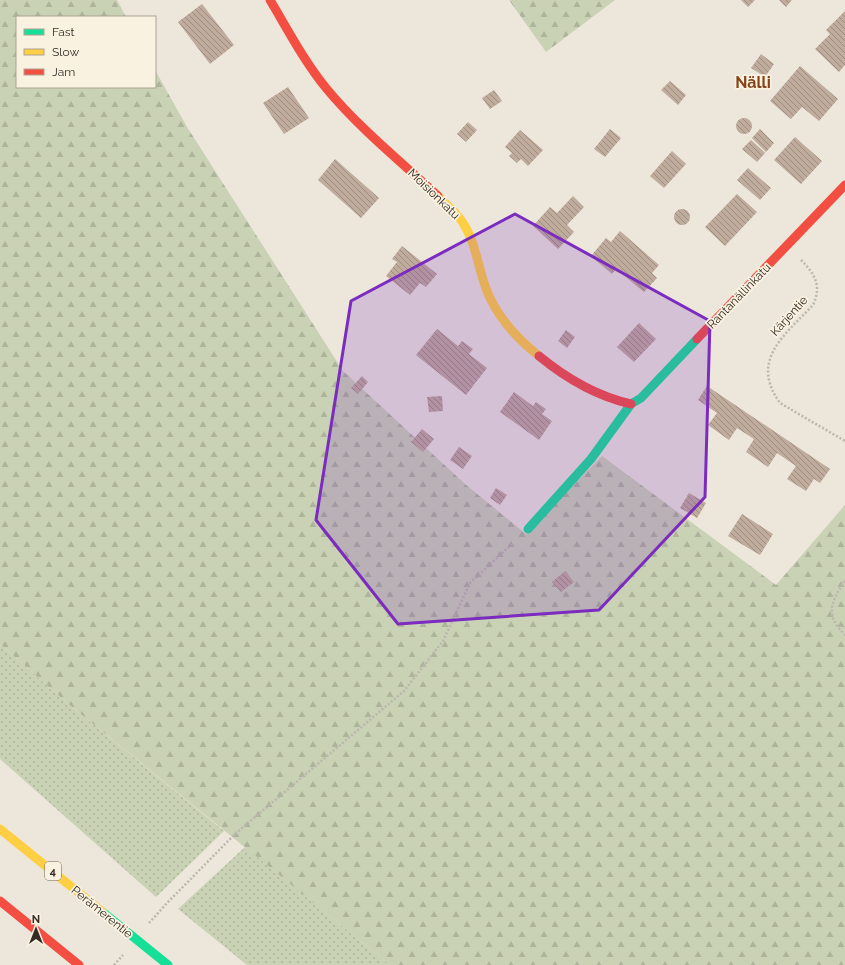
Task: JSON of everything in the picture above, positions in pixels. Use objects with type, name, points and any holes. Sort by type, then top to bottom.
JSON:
[{"type":"main road","name":"Moisionkatu","points":[[270,0],[316,74],[327,88],[360,124],[462,222],[472,243],[483,284],[491,301],[515,333],[546,361],[571,380],[609,400],[631,404]]},
{"type":"main road","name":"Rantanällinkatu","points":[[528,529],[591,459],[631,404],[641,398],[845,185]]},
{"type":"main road","name":"Perämerentie","points":[[0,828],[168,965]]},
{"type":"main road","points":[[0,901],[79,965]]},
{"type":"path","name":"Kärjentie","points":[[787,245],[811,270],[815,276],[818,291],[813,305],[779,341],[771,353],[767,371],[769,382],[780,403],[845,441]]},
{"type":"path","points":[[148,925],[168,902],[234,834],[404,691],[444,641],[470,583],[528,529]]},
{"type":"path","points":[[845,581],[834,599],[831,612],[835,624],[845,635]]},
{"type":"path","points":[[114,965],[124,954]]},
{"type":"highlighted area","points":[[515,214],[710,321],[705,497],[599,610],[398,624],[316,520],[351,301]]},
{"type":"green space","points":[[0,0],[117,0],[125,16],[16,16],[16,88],[156,88],[156,72],[187,127],[343,371],[465,484],[526,534],[602,456],[776,585],[845,505],[845,965],[390,965],[66,702],[0,644]]},
{"type":"green space","points":[[509,0],[615,0],[546,52]]},
{"type":"green space","points":[[0,644],[66,702],[224,831],[156,897],[0,759]]},
{"type":"green space","points":[[245,847],[390,965],[247,965],[178,909]]},
{"type":"building","points":[[741,0],[755,0],[748,7]]},
{"type":"building","points":[[779,0],[792,0],[786,7]]},
{"type":"building","points":[[202,4],[234,45],[210,64],[178,22]]},
{"type":"building","points":[[845,11],[845,65],[839,72],[815,49],[830,34],[826,30]]},
{"type":"building","points":[[761,54],[774,64],[765,77],[751,68]]},
{"type":"building","points":[[800,66],[838,99],[819,121],[802,107],[791,119],[770,101]]},
{"type":"building","points":[[670,81],[686,95],[678,105],[661,90]]},
{"type":"building","points":[[288,87],[309,118],[284,134],[263,103]]},
{"type":"building","points":[[494,90],[502,101],[490,109],[482,98]]},
{"type":"building","points":[[744,118],[751,123],[752,126],[747,133],[744,134],[737,129],[736,126],[741,119]]},
{"type":"building","points":[[468,122],[477,130],[466,142],[457,134]]},
{"type":"building","points":[[610,129],[621,138],[605,157],[594,149]]},
{"type":"building","points":[[760,129],[774,143],[766,152],[752,138]]},
{"type":"building","points":[[520,130],[543,150],[528,166],[521,159],[517,163],[509,156],[512,153],[505,147]]},
{"type":"building","points":[[795,137],[822,161],[801,184],[774,160]]},
{"type":"building","points":[[751,140],[765,153],[757,162],[742,149]]},
{"type":"building","points":[[672,151],[686,164],[664,188],[650,176]]},
{"type":"building","points":[[335,159],[379,198],[361,218],[318,180]]},
{"type":"building","points":[[748,168],[771,188],[760,200],[737,180]]},
{"type":"building","points":[[737,194],[757,212],[725,246],[705,227]]},
{"type":"building","points":[[573,196],[584,207],[567,225],[574,232],[558,249],[533,226],[550,207],[557,213]]},
{"type":"building","points":[[682,209],[689,214],[690,217],[685,224],[682,225],[675,220],[674,217],[679,210]]},
{"type":"building","points":[[620,231],[659,265],[652,273],[657,278],[644,292],[616,269],[612,274],[591,256],[606,238],[611,242]]},
{"type":"building","points":[[402,246],[437,274],[426,287],[420,283],[410,295],[386,276],[397,262],[392,259]]},
{"type":"building","points":[[639,323],[656,339],[634,362],[617,347]]},
{"type":"building","points":[[437,329],[458,346],[462,341],[473,349],[469,354],[487,368],[466,395],[416,355]]},
{"type":"building","points":[[566,330],[575,337],[567,348],[558,341]]},
{"type":"building","points":[[362,376],[368,382],[358,394],[351,388]]},
{"type":"building","points":[[707,386],[830,469],[820,483],[814,479],[806,491],[787,479],[796,466],[777,453],[768,467],[746,452],[754,439],[737,428],[729,440],[708,425],[717,413],[698,400]]},
{"type":"building","points":[[514,392],[533,406],[536,402],[546,409],[542,414],[552,421],[539,440],[500,412]]},
{"type":"building","points":[[442,396],[443,411],[429,412],[427,397]]},
{"type":"building","points":[[422,429],[434,439],[423,452],[411,442]]},
{"type":"building","points":[[459,447],[472,456],[463,469],[450,460]]},
{"type":"building","points":[[496,488],[507,495],[500,505],[490,498]]},
{"type":"building","points":[[689,493],[706,503],[697,518],[680,508]]},
{"type":"building","points":[[742,514],[773,534],[760,555],[728,536]]},
{"type":"building","points":[[565,571],[574,582],[561,592],[552,582]]},
{"type":"traffic: fast","points":[[528,529],[591,459],[631,404],[641,398],[697,339]]},
{"type":"traffic: fast","points":[[105,914],[168,965]]},
{"type":"traffic: slow","points":[[438,196],[458,216],[468,232],[486,289],[494,306],[505,323],[539,356]]},
{"type":"traffic: slow","points":[[0,829],[105,914]]},
{"type":"traffic: jam","points":[[270,0],[303,56],[326,88],[366,131],[438,196]]},
{"type":"traffic: jam","points":[[697,339],[845,185]]},
{"type":"traffic: jam","points":[[539,356],[582,386],[618,401],[631,404]]},
{"type":"traffic: jam","points":[[0,901],[79,965]]},
{"type":"district","name":"Nälli","points":[[753,82]]}]
